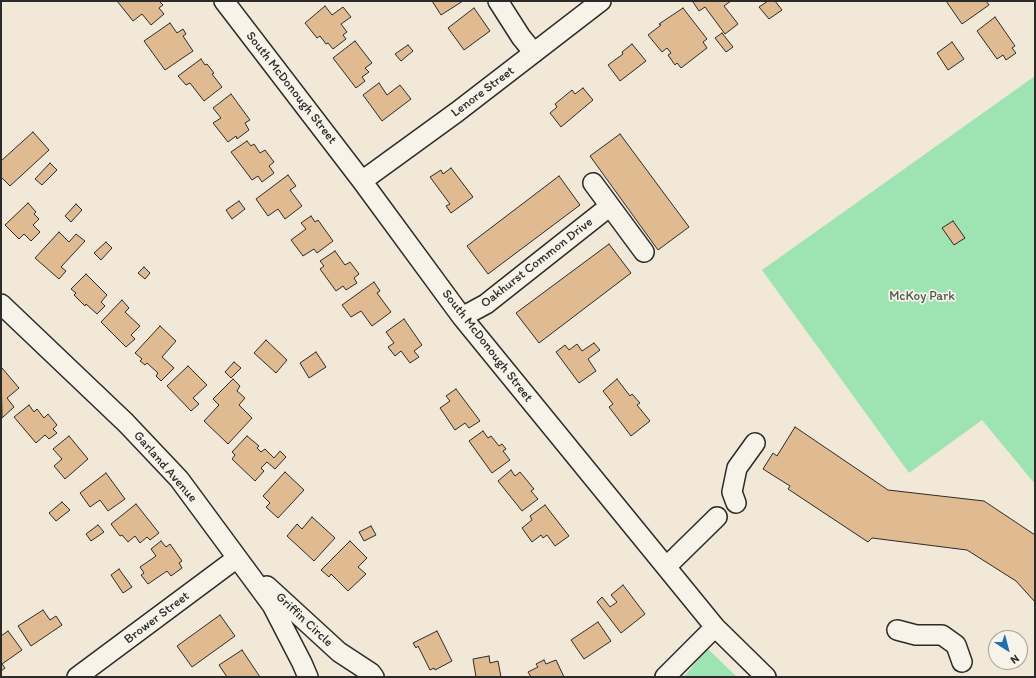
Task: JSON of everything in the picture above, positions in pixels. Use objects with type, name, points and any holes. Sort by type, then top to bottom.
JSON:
[{"type":"street","name":"South McDonough Street","points":[[224,1],[362,181],[462,317],[716,627],[766,677]]},
{"type":"street","points":[[498,1],[521,38],[534,54]]},
{"type":"street","name":"Lenore Street","points":[[362,181],[451,117],[601,1]]},
{"type":"street","points":[[593,183],[644,252]]},
{"type":"street","name":"Oakhurst Common Drive","points":[[462,317],[486,304],[610,206]]},
{"type":"street","name":"Garland Avenue","points":[[1,304],[126,423],[179,480],[272,605],[308,677]]},
{"type":"street","points":[[736,503],[732,492],[736,468],[755,443]]},
{"type":"street","points":[[666,567],[716,517]]},
{"type":"street","name":"Brower Street","points":[[76,677],[237,558]]},
{"type":"street","name":"Griffin Circle","points":[[237,558],[339,652],[371,673],[374,677]]},
{"type":"street","points":[[665,677],[716,627]]},
{"type":"street","points":[[897,630],[916,635],[942,635],[956,645],[962,662]]},
{"type":"green space","name":"McKoy Park","points":[[1035,76],[1035,484],[982,420],[909,473],[762,270]]},
{"type":"green space","points":[[707,648],[737,677],[684,677]]},
{"type":"building","points":[[117,1],[159,1],[163,5],[159,8],[164,14],[151,25],[142,14],[133,21]]},
{"type":"building","points":[[432,1],[463,1],[441,15]]},
{"type":"building","points":[[731,1],[724,6],[738,24],[725,34],[705,7],[699,11],[693,2]]},
{"type":"building","points":[[768,1],[775,1],[782,10],[769,19],[759,7]]},
{"type":"building","points":[[946,1],[986,1],[989,5],[962,24]]},
{"type":"building","points":[[325,6],[332,15],[343,7],[351,17],[341,24],[347,32],[343,35],[346,39],[333,49],[328,43],[326,44],[320,36],[317,38],[305,23]]},
{"type":"building","points":[[474,8],[490,31],[464,50],[448,28]]},
{"type":"building","points":[[683,8],[707,39],[703,42],[707,48],[681,68],[677,63],[675,65],[668,55],[671,53],[667,48],[662,52],[648,35],[661,25],[659,24]]},
{"type":"building","points":[[995,17],[1015,46],[1012,48],[1016,53],[1006,60],[1003,55],[997,59],[977,31]]},
{"type":"building","points":[[170,23],[177,33],[183,29],[186,34],[183,36],[193,51],[165,70],[144,41]]},
{"type":"building","points":[[722,33],[733,47],[726,52],[715,38]]},
{"type":"building","points":[[355,41],[372,63],[365,68],[369,72],[362,77],[365,81],[356,88],[333,58]]},
{"type":"building","points":[[952,42],[964,59],[948,70],[937,53]]},
{"type":"building","points":[[632,44],[646,61],[620,81],[608,65],[623,54],[622,52]]},
{"type":"building","points":[[408,45],[413,51],[401,61],[395,54]]},
{"type":"building","points":[[201,59],[214,73],[212,74],[222,87],[204,101],[190,83],[186,85],[178,76]]},
{"type":"building","points":[[379,83],[387,95],[400,85],[411,99],[382,121],[363,95]]},
{"type":"building","points":[[583,88],[593,100],[561,127],[550,113],[557,107],[555,104],[572,90],[575,94]]},
{"type":"building","points":[[231,94],[250,120],[245,123],[249,130],[237,139],[236,136],[228,142],[213,123],[221,118],[213,108]]},
{"type":"building","points":[[33,132],[49,150],[10,186],[1,177],[1,161]]},
{"type":"building","points":[[620,134],[689,227],[658,250],[590,156]]},
{"type":"building","points":[[247,141],[251,146],[254,144],[260,153],[265,150],[274,162],[269,166],[274,173],[262,182],[258,176],[252,180],[231,152]]},
{"type":"building","points":[[50,163],[57,170],[42,185],[35,179]]},
{"type":"building","points":[[451,168],[473,197],[451,213],[446,206],[450,204],[430,177],[441,170],[443,174]]},
{"type":"building","points":[[288,175],[296,186],[290,190],[302,206],[285,219],[278,209],[268,216],[256,199]]},
{"type":"building","points":[[559,176],[580,205],[488,274],[467,246]]},
{"type":"building","points":[[239,201],[245,209],[232,219],[226,210]]},
{"type":"building","points":[[28,203],[36,212],[34,214],[39,219],[33,225],[40,232],[31,241],[24,234],[19,239],[5,225]]},
{"type":"building","points":[[76,204],[82,210],[71,222],[65,216]]},
{"type":"building","points":[[311,216],[315,222],[318,220],[333,241],[317,253],[314,249],[303,256],[291,240],[306,229],[301,223]]},
{"type":"building","points":[[953,221],[965,238],[954,245],[942,228]]},
{"type":"building","points":[[59,232],[69,242],[76,234],[85,241],[61,267],[66,271],[59,279],[35,258]]},
{"type":"building","points":[[106,242],[112,248],[101,260],[94,253]]},
{"type":"building","points":[[609,244],[631,273],[539,343],[516,313]]},
{"type":"building","points":[[335,251],[345,265],[350,262],[359,274],[354,278],[357,283],[346,290],[343,286],[336,291],[320,269],[324,266],[320,261]]},
{"type":"building","points":[[144,267],[150,273],[145,279],[138,273]]},
{"type":"building","points":[[86,274],[107,295],[101,302],[105,306],[97,314],[86,304],[85,306],[74,295],[76,293],[71,289]]},
{"type":"building","points":[[374,282],[380,291],[377,293],[391,312],[372,326],[361,311],[351,317],[342,305]]},
{"type":"building","points":[[122,300],[129,308],[125,312],[140,326],[131,335],[135,339],[126,347],[101,322]]},
{"type":"building","points":[[404,319],[422,345],[414,351],[419,357],[410,363],[401,351],[395,356],[388,347],[394,343],[386,332]]},
{"type":"building","points":[[160,326],[176,341],[162,357],[174,368],[161,381],[156,376],[158,373],[147,363],[145,365],[140,361],[142,359],[135,353]]},
{"type":"building","points":[[266,340],[287,360],[276,373],[254,353]]},
{"type":"building","points":[[594,343],[600,350],[588,359],[596,371],[579,383],[556,352],[565,345],[569,350],[577,344],[582,351]]},
{"type":"building","points":[[316,352],[326,367],[309,378],[300,363]]},
{"type":"building","points":[[234,362],[241,368],[231,378],[225,372]]},
{"type":"building","points":[[188,366],[207,385],[193,398],[199,404],[191,411],[167,386]]},
{"type":"building","points":[[1,368],[19,388],[7,398],[14,407],[2,418]]},
{"type":"building","points":[[233,379],[240,386],[237,391],[245,398],[239,405],[252,418],[228,444],[204,421],[219,405],[213,399]]},
{"type":"building","points":[[617,379],[630,396],[632,394],[640,403],[637,405],[650,421],[631,436],[609,407],[613,404],[603,391]]},
{"type":"building","points":[[456,389],[480,421],[469,428],[465,423],[455,430],[440,408],[450,401],[446,396]]},
{"type":"building","points":[[29,405],[34,412],[37,409],[44,418],[48,414],[57,425],[53,429],[57,433],[49,439],[45,435],[36,443],[14,417]]},
{"type":"building","points":[[795,427],[888,490],[984,501],[1035,535],[1035,602],[1016,581],[967,550],[872,538],[868,542],[788,489],[790,486],[763,469],[773,453],[777,456]]},
{"type":"building","points":[[483,431],[488,438],[491,436],[499,446],[502,444],[506,449],[503,451],[510,460],[492,473],[469,441]]},
{"type":"building","points":[[69,436],[88,459],[65,479],[54,466],[62,459],[53,449]]},
{"type":"building","points":[[247,436],[259,446],[257,448],[261,452],[265,449],[274,458],[280,451],[286,457],[275,469],[267,462],[261,468],[264,471],[255,481],[232,459],[235,455],[232,452]]},
{"type":"building","points":[[511,470],[515,476],[520,472],[534,489],[531,491],[538,499],[522,511],[498,481]]},
{"type":"building","points":[[285,472],[304,490],[278,518],[266,507],[270,503],[263,496]]},
{"type":"building","points":[[106,473],[125,499],[108,511],[100,500],[90,507],[80,493]]},
{"type":"building","points":[[62,502],[70,510],[56,521],[49,513]]},
{"type":"building","points":[[136,504],[159,533],[150,540],[147,537],[140,543],[135,536],[128,542],[122,535],[120,536],[111,524]]},
{"type":"building","points":[[545,505],[569,536],[555,546],[547,535],[543,538],[541,535],[532,542],[522,528],[532,520],[530,516]]},
{"type":"building","points":[[312,517],[335,538],[314,561],[287,536],[297,524],[302,529]]},
{"type":"building","points":[[98,525],[104,532],[91,541],[86,534]]},
{"type":"building","points":[[371,526],[376,535],[364,541],[359,532]]},
{"type":"building","points":[[161,541],[166,547],[170,544],[182,561],[179,563],[182,568],[171,576],[167,571],[148,584],[141,575],[144,573],[140,567],[156,556],[151,549]]},
{"type":"building","points":[[350,541],[367,558],[358,567],[366,574],[348,591],[331,574],[329,577],[321,570]]},
{"type":"building","points":[[119,569],[132,587],[123,593],[111,575]]},
{"type":"building","points":[[623,585],[645,614],[621,633],[597,602],[602,597],[610,607],[617,602],[611,595]]},
{"type":"building","points":[[43,610],[50,620],[56,616],[62,625],[31,646],[18,626]]},
{"type":"building","points":[[220,615],[235,636],[192,667],[177,646]]},
{"type":"building","points":[[598,622],[611,641],[584,659],[571,640]]},
{"type":"building","points":[[8,631],[22,650],[2,664],[5,668],[1,671],[1,636]]},
{"type":"building","points":[[437,631],[452,661],[435,670],[434,668],[430,670],[418,646],[416,648],[413,643]]},
{"type":"building","points":[[242,650],[260,677],[227,677],[219,665]]},
{"type":"building","points":[[489,656],[490,663],[498,661],[501,677],[476,677],[473,659]]},
{"type":"building","points":[[544,660],[546,664],[556,660],[564,677],[531,677],[528,672],[538,667],[536,664]]}]
